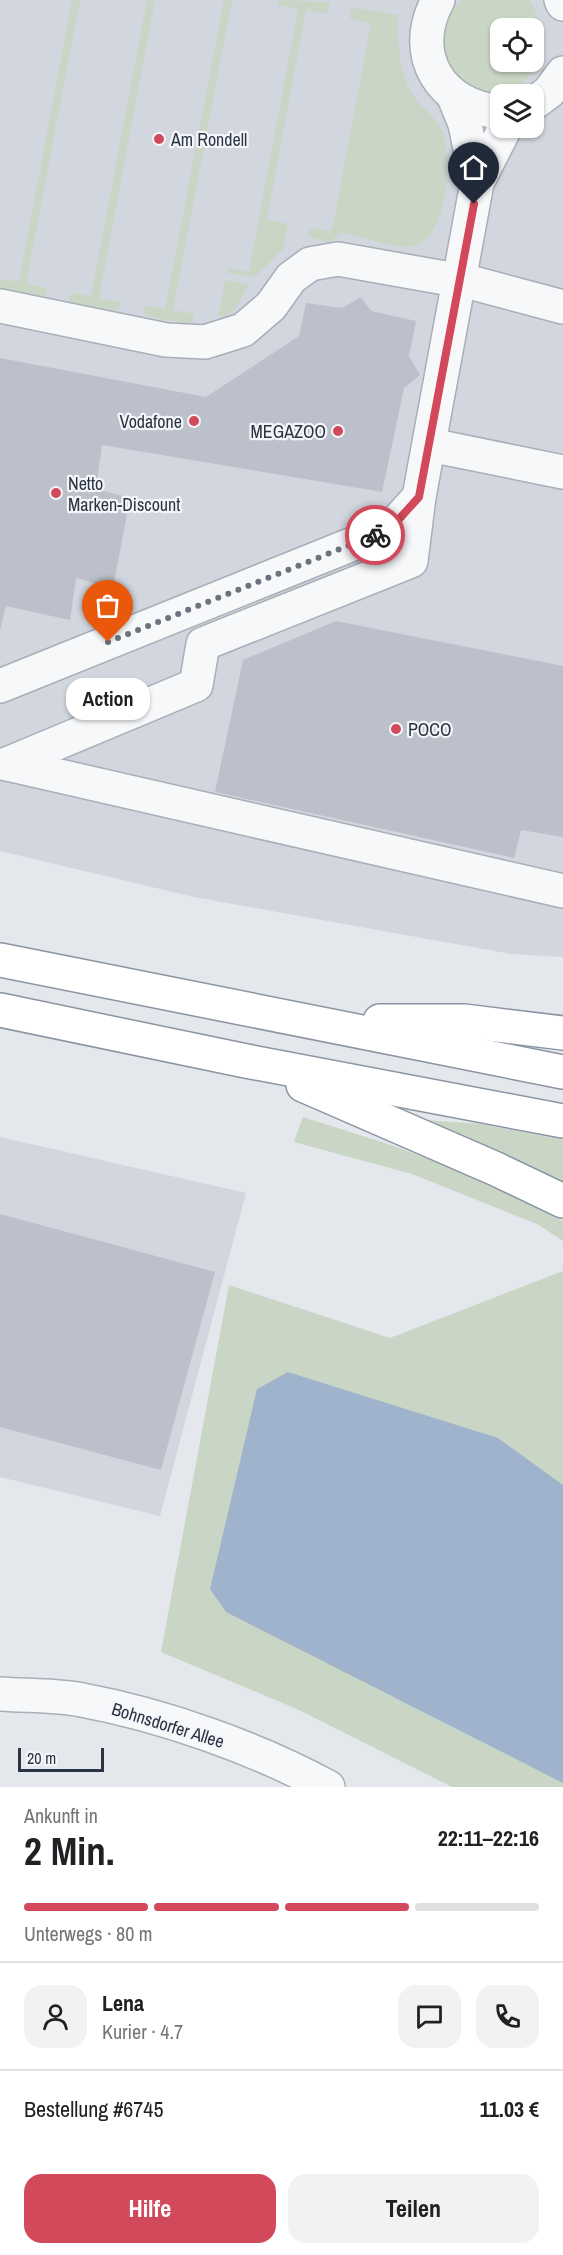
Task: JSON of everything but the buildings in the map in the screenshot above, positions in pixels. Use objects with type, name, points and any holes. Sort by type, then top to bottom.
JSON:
[{"type":"highway","points":[[0,960],[563,1072]]},
{"type":"highway","points":[[0,1010],[246,1061],[563,1121]]},
{"type":"highway","points":[[310,1022],[464,1021],[563,1033]]},
{"type":"highway","points":[[246,1061],[496,1169],[563,1201]]},
{"type":"street","points":[[437,0],[429,19],[426,48],[437,79],[454,97],[480,110],[490,111]]},
{"type":"street","points":[[454,97],[465,124],[477,183],[466,282],[419,497],[411,561],[203,644],[196,685],[7,765],[563,891]]},
{"type":"street","points":[[477,183],[500,138]]},
{"type":"street","points":[[0,306],[166,340],[205,342],[243,330],[272,306],[291,278],[310,264],[338,259],[466,282],[563,307]]},
{"type":"street","points":[[430,445],[563,472]]},
{"type":"street","points":[[0,686],[390,529],[419,497]]},
{"type":"street","name":"Bohnsdorfer Allee","points":[[0,1694],[81,1700],[191,1729],[293,1768],[328,1787]]},
{"type":"shaded area","points":[[0,0],[563,0],[563,957],[511,954],[194,897],[0,851]]},
{"type":"shaded area","points":[[0,1137],[246,1193],[160,1516],[0,1477]]},
{"type":"green space","points":[[72,0],[80,0],[26,284],[47,288],[46,295],[42,297],[0,290],[0,279],[19,282]]},
{"type":"green space","points":[[147,0],[155,0],[99,298],[120,302],[119,309],[114,311],[73,304],[69,300],[71,293],[91,296]]},
{"type":"green space","points":[[224,0],[232,0],[173,310],[194,314],[193,322],[188,324],[147,316],[143,312],[145,305],[165,309]]},
{"type":"green space","points":[[278,0],[330,2],[327,14],[306,10],[267,219],[288,224],[283,249],[255,277],[227,273],[228,268],[249,272],[298,9],[277,5]]},
{"type":"green space","points":[[462,0],[529,0],[538,18],[490,18],[490,72],[531,72],[530,75],[521,84],[490,84],[490,93],[484,93],[464,82],[450,67],[443,49],[444,28],[449,16]]},
{"type":"green space","points":[[351,7],[398,15],[399,50],[407,83],[419,103],[435,119],[442,131],[447,161],[444,199],[439,217],[432,232],[422,243],[408,247],[340,232],[330,243],[307,236],[311,228],[332,231],[371,23],[350,19]]},
{"type":"green space","points":[[225,280],[249,285],[234,310],[222,319],[219,315]]},
{"type":"green space","points":[[303,1117],[394,1146],[483,1180],[563,1221],[563,1241],[539,1225],[412,1174],[294,1142]]},
{"type":"green space","points":[[412,1119],[481,1124],[563,1140],[563,1186]]},
{"type":"green space","points":[[563,1271],[563,1787],[452,1787],[299,1710],[161,1652],[229,1285],[390,1338]]},
{"type":"water","points":[[288,1372],[498,1438],[563,1485],[563,1783],[226,1612],[210,1589],[257,1389]]},
{"type":"way so far","points":[[108,642],[375,535]]},
{"type":"place","name":"Am Rondell","points":[[159,139]]},
{"type":"place","name":"Vodafone","points":[[194,421]]},
{"type":"place","name":"MEGAZOO","points":[[338,431]]},
{"type":"place","name":"Netto Marken-Discount","points":[[56,493]]},
{"type":"place","name":"Action","points":[[108,642]]},
{"type":"place","name":"POCO","points":[[396,729]]},
{"type":"route","points":[[375,535],[390,529],[419,497],[474,204]]}]
